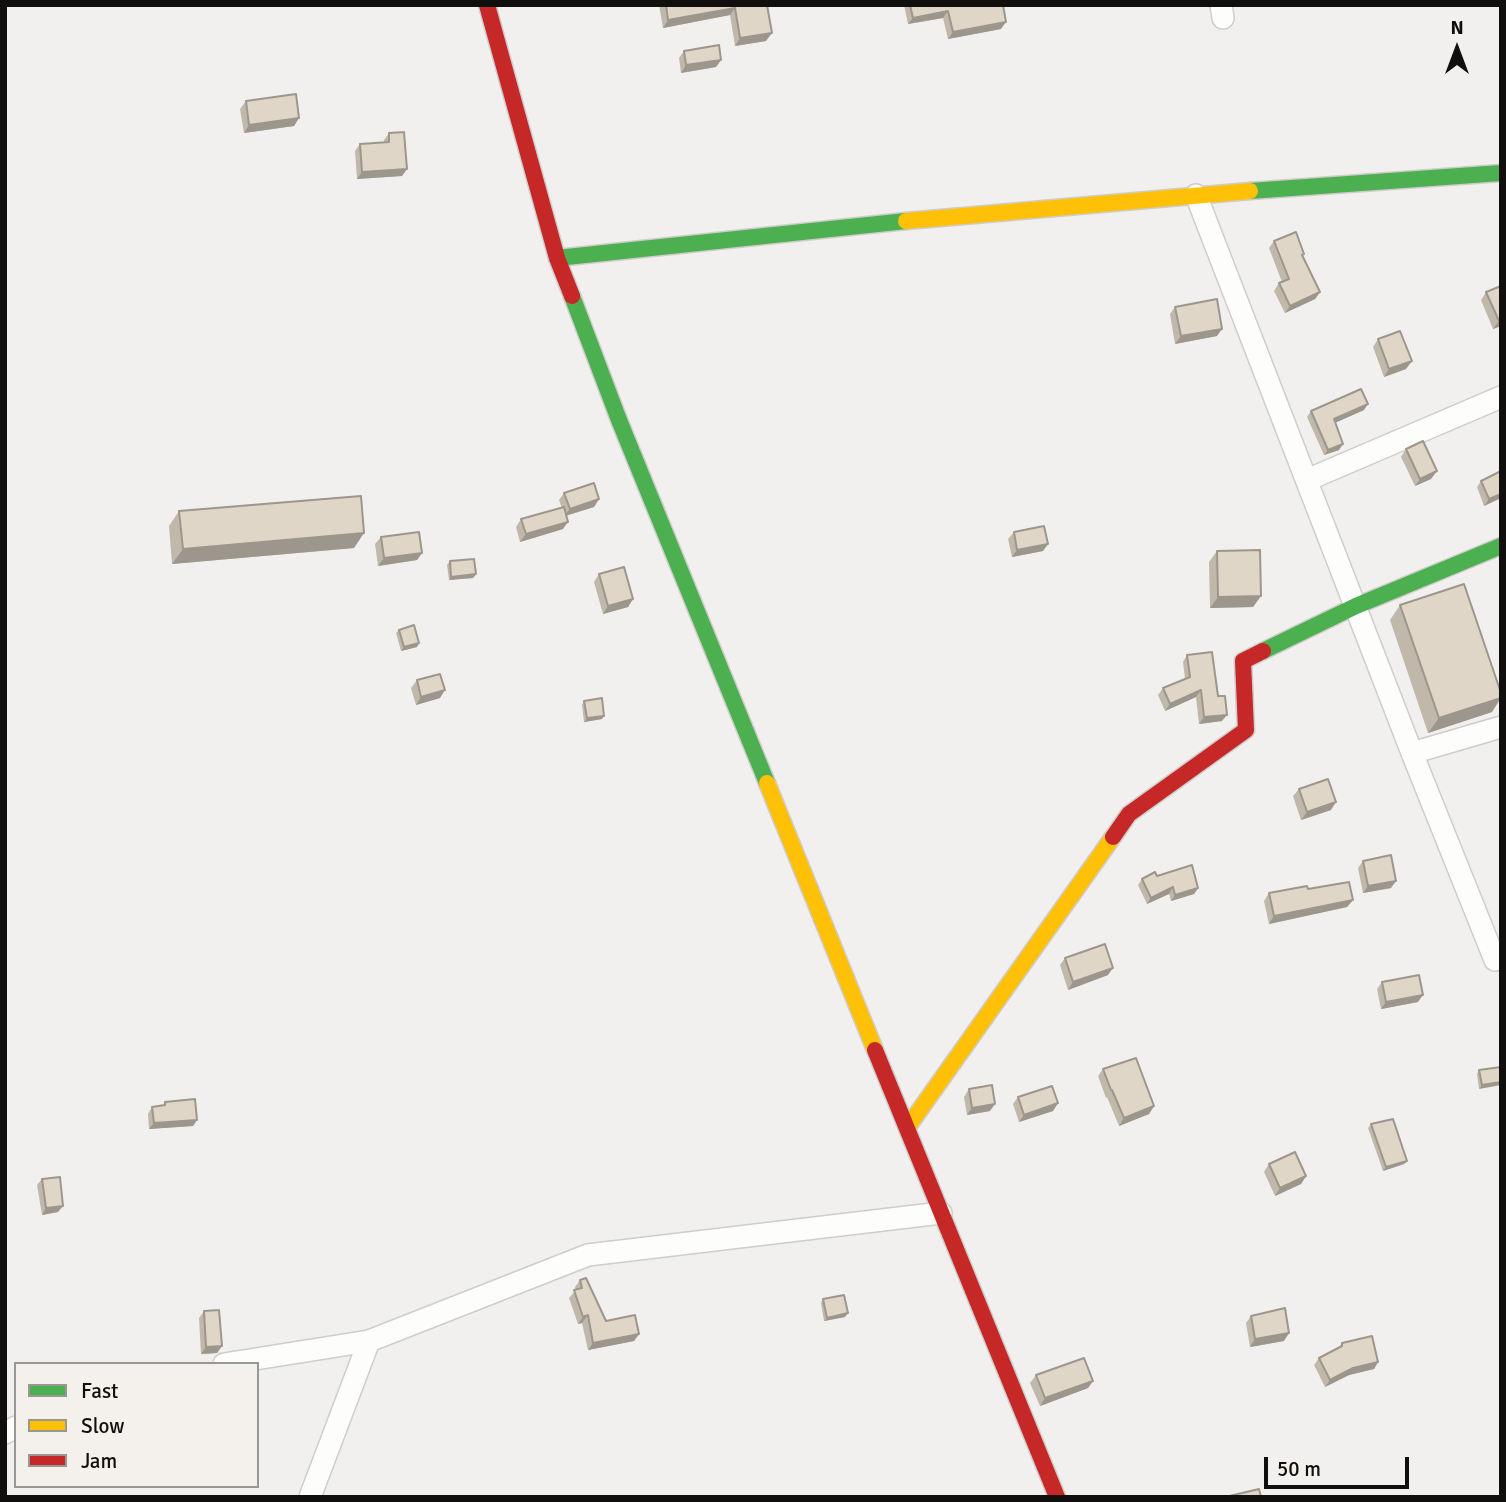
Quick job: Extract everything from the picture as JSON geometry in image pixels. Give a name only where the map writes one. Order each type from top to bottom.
[{"type":"street","points":[[487,5],[557,258],[624,433],[1057,1497]]},
{"type":"street","points":[[557,258],[900,222],[1196,195],[1501,173]]},
{"type":"street","points":[[1196,195],[1494,960]]},
{"type":"street","points":[[1307,480],[1501,397]]},
{"type":"street","points":[[907,1128],[1129,814],[1246,730],[1243,661],[1356,606],[1501,547]]},
{"type":"street","points":[[1412,753],[1501,727]]},
{"type":"street","points":[[237,1362],[369,1341],[588,1255],[941,1213]]},
{"type":"street","points":[[310,1497],[369,1341]]},
{"type":"building","points":[[666,5],[767,5],[772,33],[740,38],[735,8],[668,20]]},
{"type":"building","points":[[910,5],[1003,5],[1006,22],[953,32],[948,11],[913,18]]},
{"type":"building","points":[[719,45],[721,60],[686,65],[684,51]]},
{"type":"building","points":[[296,94],[299,118],[249,125],[246,101]]},
{"type":"building","points":[[404,132],[407,169],[362,172],[360,144],[389,142],[389,133]]},
{"type":"building","points":[[1296,232],[1304,254],[1302,255],[1320,292],[1290,306],[1279,283],[1289,279],[1274,241]]},
{"type":"building","points":[[1501,286],[1501,320],[1499,321],[1486,292]]},
{"type":"building","points":[[1217,299],[1222,329],[1181,336],[1175,307]]},
{"type":"building","points":[[1400,331],[1412,361],[1389,369],[1378,339]]},
{"type":"building","points":[[1361,389],[1368,404],[1334,419],[1343,444],[1328,450],[1311,411]]},
{"type":"building","points":[[1423,441],[1437,471],[1420,479],[1406,449]]},
{"type":"building","points":[[1501,471],[1501,494],[1489,499],[1481,481]]},
{"type":"building","points":[[594,483],[599,499],[570,509],[564,493]]},
{"type":"building","points":[[361,496],[364,533],[183,549],[179,511]]},
{"type":"building","points":[[564,507],[568,522],[526,534],[521,519]]},
{"type":"building","points":[[1044,526],[1048,544],[1017,550],[1014,532]]},
{"type":"building","points":[[419,532],[422,553],[384,558],[381,537]]},
{"type":"building","points":[[1260,550],[1261,596],[1218,597],[1217,551]]},
{"type":"building","points":[[474,559],[476,574],[451,577],[450,561]]},
{"type":"building","points":[[624,567],[633,599],[608,606],[599,574]]},
{"type":"building","points":[[1464,584],[1501,698],[1439,718],[1400,605]]},
{"type":"building","points":[[414,625],[419,643],[404,647],[399,630]]},
{"type":"building","points":[[1212,652],[1218,696],[1225,696],[1227,715],[1204,717],[1201,690],[1170,704],[1163,688],[1190,677],[1187,655]]},
{"type":"building","points":[[440,674],[445,690],[421,697],[417,680]]},
{"type":"building","points":[[602,698],[604,716],[587,718],[584,701]]},
{"type":"building","points":[[1328,779],[1336,802],[1307,812],[1299,789]]},
{"type":"building","points":[[1391,855],[1396,881],[1368,886],[1363,861]]},
{"type":"building","points":[[1192,865],[1198,888],[1175,895],[1173,887],[1151,898],[1142,879],[1155,872],[1157,876]]},
{"type":"building","points":[[1349,882],[1353,900],[1274,916],[1269,893]]},
{"type":"building","points":[[1105,944],[1113,968],[1073,982],[1065,958]]},
{"type":"building","points":[[1419,975],[1423,995],[1386,1002],[1382,982]]},
{"type":"building","points":[[1136,1058],[1154,1106],[1124,1118],[1103,1069]]},
{"type":"building","points":[[1501,1067],[1501,1082],[1482,1085],[1479,1070]]},
{"type":"building","points":[[992,1085],[995,1104],[972,1108],[969,1089]]},
{"type":"building","points":[[1052,1086],[1058,1103],[1024,1115],[1018,1097]]},
{"type":"building","points":[[195,1099],[197,1120],[154,1123],[152,1107],[165,1105],[165,1102]]},
{"type":"building","points":[[1393,1119],[1407,1161],[1386,1167],[1371,1124]]},
{"type":"building","points":[[1295,1152],[1306,1176],[1280,1188],[1269,1164]]},
{"type":"building","points":[[60,1177],[63,1206],[46,1208],[42,1179]]},
{"type":"building","points":[[586,1278],[606,1321],[635,1315],[639,1334],[593,1343],[588,1315],[583,1317],[574,1290],[582,1288],[580,1280]]},
{"type":"building","points":[[844,1295],[848,1313],[827,1318],[823,1299]]},
{"type":"building","points":[[1285,1308],[1289,1333],[1255,1339],[1251,1316]]},
{"type":"building","points":[[219,1310],[222,1346],[206,1347],[204,1311]]},
{"type":"building","points":[[1372,1336],[1378,1362],[1353,1368],[1330,1380],[1319,1358],[1342,1346],[1342,1343]]},
{"type":"building","points":[[1084,1358],[1093,1381],[1045,1398],[1036,1375]]},
{"type":"building","points":[[1259,1489],[1261,1497],[1225,1497]]},
{"type":"traffic: fast","points":[[1250,191],[1501,173]]},
{"type":"traffic: fast","points":[[557,258],[906,221]]},
{"type":"traffic: fast","points":[[572,296],[619,420],[767,783]]},
{"type":"traffic: fast","points":[[1263,651],[1356,606],[1501,546]]},
{"type":"traffic: slow","points":[[906,221],[1250,191]]},
{"type":"traffic: slow","points":[[767,783],[875,1050]]},
{"type":"traffic: slow","points":[[907,1128],[1113,837]]},
{"type":"traffic: jam","points":[[487,5],[557,258],[572,296]]},
{"type":"traffic: jam","points":[[1113,837],[1129,814],[1246,730],[1243,661],[1263,651]]},
{"type":"traffic: jam","points":[[875,1050],[1057,1497]]}]
